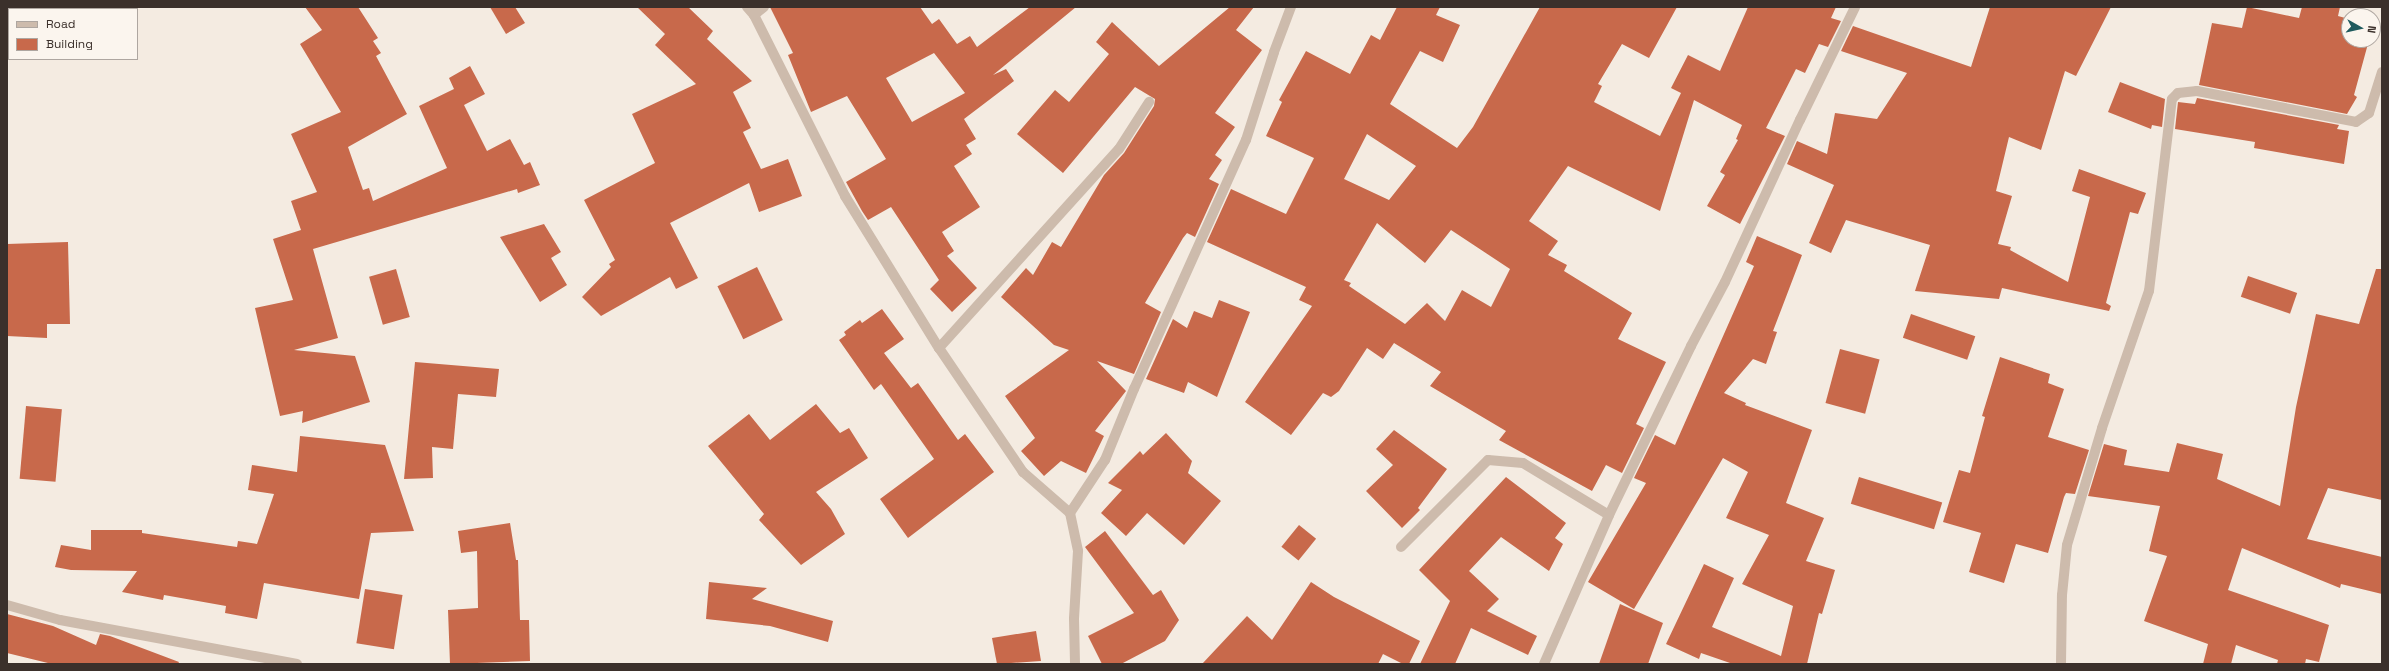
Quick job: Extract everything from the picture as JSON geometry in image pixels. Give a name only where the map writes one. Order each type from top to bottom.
[{"type":"street","points":[[747,7],[754,15],[845,196],[939,348],[1023,472],[1070,513],[1078,551],[1074,619],[1075,664]]},
{"type":"street","points":[[754,15],[764,7]]},
{"type":"street","points":[[1070,513],[1105,460],[1134,389],[1246,140],[1274,52],[1291,7]]},
{"type":"street","points":[[1544,664],[1608,515],[1691,346],[1725,282],[1800,120],[1855,7]]},
{"type":"street","points":[[2061,664],[2062,595],[2068,545],[2099,435],[2148,291],[2172,99],[2178,93],[2197,91],[2356,122],[2369,113],[2382,72]]},
{"type":"street","points":[[939,348],[1118,149],[1149,102]]},
{"type":"street","points":[[1401,547],[1488,460],[1523,463],[1608,515]]},
{"type":"street","points":[[7,606],[60,620],[297,664]]},
{"type":"building","points":[[305,7],[358,7],[378,38],[373,41],[381,53],[376,56],[407,114],[348,147],[363,190],[369,188],[373,201],[447,168],[419,106],[454,89],[449,78],[470,66],[485,94],[464,105],[487,151],[510,139],[524,165],[530,162],[540,185],[518,193],[517,189],[313,249],[338,338],[294,350],[355,356],[370,402],[302,423],[303,411],[280,416],[255,308],[293,300],[273,239],[301,230],[291,201],[317,192],[291,134],[341,112],[300,44],[322,30]]},
{"type":"building","points":[[490,7],[515,7],[525,23],[506,34]]},
{"type":"building","points":[[637,7],[688,7],[713,31],[707,39],[752,81],[733,92],[751,128],[743,132],[761,169],[788,159],[802,196],[759,212],[749,183],[670,223],[698,278],[676,289],[670,277],[601,316],[582,297],[611,267],[609,264],[615,260],[584,200],[655,163],[632,114],[696,84],[655,45],[665,34]]},
{"type":"building","points":[[770,7],[920,7],[932,24],[939,19],[957,44],[970,36],[977,47],[1030,7],[1076,7],[993,75],[1006,69],[1014,81],[964,119],[976,139],[966,145],[972,154],[954,166],[980,207],[942,232],[954,251],[947,256],[977,288],[952,312],[930,289],[939,280],[891,207],[868,220],[862,211],[846,182],[886,159],[847,96],[811,112],[788,55],[793,53]],"holes":[[[934,53],[965,93],[912,122],[886,78]]]},
{"type":"building","points":[[1230,7],[1254,7],[1236,30],[1262,50],[1215,113],[1235,127],[1215,155],[1222,160],[1209,179],[1219,184],[1195,237],[1187,233],[1183,238],[1145,303],[1161,312],[1134,374],[1097,361],[1126,391],[1095,431],[1104,436],[1086,473],[1061,461],[1044,476],[1021,451],[1035,438],[1005,396],[1069,350],[1054,345],[1001,297],[1026,268],[1033,275],[1052,242],[1061,247],[1104,175],[1124,153],[1154,106],[1155,99],[1135,87],[1063,173],[1017,134],[1055,90],[1069,102],[1109,54],[1096,42],[1112,22],[1159,66]]},
{"type":"building","points":[[1397,7],[1440,7],[1436,15],[1460,25],[1443,62],[1420,51],[1390,104],[1457,148],[1473,127],[1540,7],[1677,7],[1649,58],[1622,44],[1598,84],[1602,86],[1594,102],[1660,136],[1681,93],[1671,88],[1688,55],[1720,71],[1748,7],[1836,7],[1831,18],[1841,21],[1828,47],[1819,44],[1805,73],[1796,69],[1766,128],[1785,136],[1740,224],[1707,206],[1725,175],[1720,172],[1738,140],[1736,139],[1742,125],[1694,100],[1660,211],[1568,166],[1529,221],[1558,241],[1548,255],[1567,265],[1564,271],[1632,313],[1618,339],[1666,362],[1636,424],[1644,428],[1622,473],[1606,465],[1592,491],[1499,440],[1506,431],[1430,386],[1441,372],[1394,343],[1383,359],[1367,348],[1339,391],[1331,397],[1323,393],[1291,435],[1245,402],[1312,306],[1299,300],[1306,287],[1207,242],[1231,189],[1286,214],[1314,158],[1266,136],[1282,102],[1279,100],[1306,51],[1350,74],[1371,35],[1380,40]],"holes":[[[1367,134],[1416,166],[1389,200],[1344,179]],[[1377,223],[1425,263],[1451,230],[1510,269],[1491,307],[1462,290],[1445,321],[1427,303],[1405,324],[1349,286],[1351,283],[1344,280]]]},
{"type":"building","points":[[1990,7],[2111,7],[2076,76],[2065,71],[2041,150],[2009,137],[1996,191],[2012,196],[1998,244],[2011,247],[2010,250],[2068,282],[2090,197],[2072,191],[2079,169],[2146,193],[2138,214],[2130,212],[2106,303],[2111,306],[2109,311],[2002,288],[1999,299],[1915,291],[1930,245],[1846,220],[1831,253],[1809,243],[1834,185],[1787,164],[1797,141],[1827,154],[1835,113],[1877,119],[1907,73],[1841,51],[1853,26],[1971,67]]},
{"type":"building","points":[[2247,7],[2299,18],[2302,7],[2340,7],[2338,16],[2341,17],[2341,48],[2367,48],[2354,95],[2357,97],[2347,114],[2199,85],[2212,23],[2242,28]]},
{"type":"building","points":[[2120,82],[2165,99],[2162,127],[2152,125],[2151,129],[2108,112]]},
{"type":"building","points":[[2197,98],[2339,125],[2337,129],[2349,131],[2344,164],[2254,148],[2255,142],[2175,129],[2178,102],[2195,104]]},
{"type":"building","points":[[544,224],[561,252],[551,258],[567,285],[540,302],[500,237]]},
{"type":"building","points":[[1757,236],[1802,255],[1773,331],[1777,332],[1766,364],[1753,359],[1724,393],[1746,403],[1745,405],[1812,430],[1786,503],[1824,518],[1806,561],[1835,570],[1822,614],[1819,613],[1807,664],[1733,664],[1701,653],[1699,659],[1666,644],[1704,564],[1734,578],[1712,627],[1781,656],[1793,606],[1742,584],[1769,535],[1726,518],[1748,472],[1723,458],[1634,609],[1588,582],[1646,483],[1634,478],[1655,435],[1675,445],[1754,266],[1746,262]]},
{"type":"building","points":[[68,242],[70,324],[47,324],[47,338],[7,336],[7,244]]},
{"type":"building","points":[[757,267],[783,320],[743,339],[717,286]]},
{"type":"building","points":[[396,269],[410,317],[383,325],[369,277]]},
{"type":"building","points":[[2376,269],[2382,269],[2382,500],[2328,488],[2307,539],[2382,557],[2382,594],[2341,584],[2340,588],[2242,548],[2228,590],[2329,625],[2319,662],[2306,659],[2305,664],[2277,664],[2278,660],[2236,645],[2231,664],[2203,664],[2208,644],[2144,621],[2167,556],[2149,551],[2160,506],[2088,496],[2104,444],[2127,450],[2124,465],[2169,472],[2177,443],[2223,454],[2217,479],[2280,506],[2296,407],[2316,314],[2359,324]]},
{"type":"building","points":[[2248,276],[2297,293],[2290,314],[2241,297]]},
{"type":"building","points":[[1219,300],[1250,312],[1217,397],[1188,382],[1184,393],[1146,379],[1173,319],[1187,328],[1194,311],[1212,318]]},
{"type":"building","points":[[882,309],[904,339],[884,353],[911,388],[918,383],[958,440],[965,434],[994,472],[908,538],[880,499],[934,459],[881,384],[874,390],[839,340],[846,335],[844,332],[860,320],[862,323]]},
{"type":"building","points":[[1911,314],[1975,336],[1967,360],[1903,338]]},
{"type":"building","points":[[1840,349],[1880,360],[1865,414],[1826,403]]},
{"type":"building","points":[[2000,357],[2050,374],[2048,383],[2064,389],[2048,437],[2089,450],[2075,494],[2066,493],[2064,497],[2048,553],[2016,544],[2004,583],[1969,572],[1981,533],[1943,522],[1959,470],[1970,473],[1985,417],[1982,416]]},
{"type":"building","points":[[415,362],[499,369],[496,397],[458,394],[453,449],[432,447],[433,478],[404,479]]},
{"type":"building","points":[[816,404],[840,433],[849,428],[868,458],[816,492],[831,509],[845,534],[801,565],[759,520],[764,514],[708,446],[749,414],[770,440]]},
{"type":"building","points":[[26,406],[62,409],[56,482],[20,479]]},
{"type":"building","points":[[1394,430],[1447,469],[1418,508],[1420,510],[1402,528],[1366,491],[1393,465],[1376,449]]},
{"type":"building","points":[[1166,433],[1192,461],[1188,473],[1221,501],[1184,545],[1147,513],[1126,536],[1101,513],[1122,490],[1108,483],[1140,451],[1143,455]]},
{"type":"building","points":[[300,436],[385,445],[414,531],[371,533],[359,599],[264,583],[257,619],[225,613],[226,606],[164,595],[163,600],[122,592],[137,571],[71,570],[55,567],[61,545],[91,550],[91,530],[142,530],[142,533],[237,547],[238,541],[257,544],[274,494],[248,490],[252,465],[297,472]]},
{"type":"building","points":[[1506,477],[1566,523],[1555,538],[1563,544],[1549,571],[1501,537],[1469,571],[1499,599],[1487,611],[1537,636],[1528,655],[1471,628],[1455,664],[1420,664],[1450,601],[1419,570]]},
{"type":"building","points":[[1859,477],[1942,502],[1934,529],[1851,504]]},
{"type":"building","points":[[510,523],[516,560],[518,560],[520,620],[529,620],[530,661],[450,664],[448,610],[478,608],[477,551],[461,553],[458,531]]},
{"type":"building","points":[[1299,525],[1316,539],[1298,561],[1281,547]]},
{"type":"building","points":[[1105,531],[1153,595],[1161,590],[1179,620],[1165,641],[1121,664],[1102,664],[1088,636],[1134,613],[1085,547]]},
{"type":"building","points":[[709,582],[767,588],[752,599],[833,621],[828,642],[770,626],[706,619]]},
{"type":"building","points":[[1311,582],[1334,597],[1420,641],[1409,664],[1403,664],[1383,654],[1378,664],[1202,664],[1247,616],[1272,640]]},
{"type":"building","points":[[365,589],[403,595],[394,649],[356,643]]},
{"type":"building","points":[[1620,604],[1663,623],[1648,664],[1599,664]]},
{"type":"building","points":[[7,614],[53,626],[96,645],[100,634],[110,636],[179,662],[178,664],[52,664],[7,653]]},
{"type":"building","points":[[1036,631],[1041,661],[997,664],[992,638]]}]
